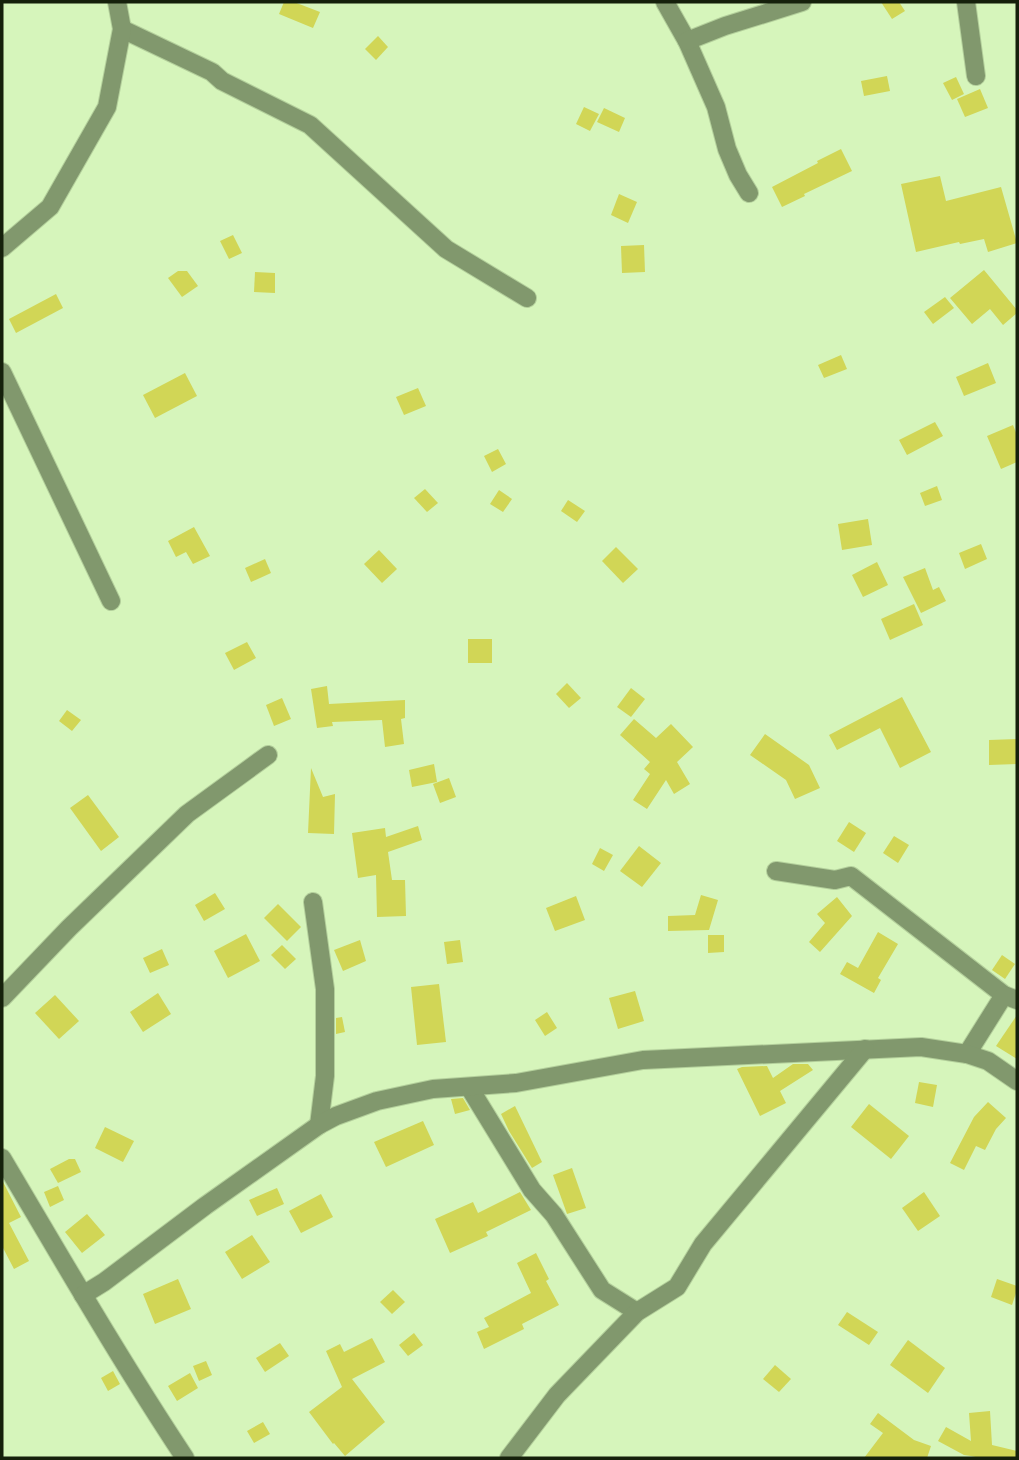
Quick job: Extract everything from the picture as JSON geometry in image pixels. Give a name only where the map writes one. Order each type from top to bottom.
[{"type":"street","points":[[2,248],[50,207],[107,107],[122,29],[117,2]]},
{"type":"street","points":[[665,2],[687,41],[716,107],[727,149],[749,193]]},
{"type":"street","points":[[687,41],[802,2]]},
{"type":"street","points":[[966,2],[976,76]]},
{"type":"street","points":[[122,29],[212,72],[222,81],[310,125],[446,250],[527,298]]},
{"type":"street","points":[[2,372],[111,601]]},
{"type":"street","points":[[2,999],[69,928],[187,814],[268,755]]},
{"type":"street","points":[[776,871],[835,880],[851,876],[1011,997],[967,1054]]},
{"type":"street","points":[[313,902],[325,1000],[325,1076],[319,1125]]},
{"type":"street","points":[[83,1295],[319,1125],[335,1116],[377,1101],[433,1089],[516,1083],[643,1060],[921,1047],[967,1054],[988,1061],[1017,1081]]},
{"type":"street","points":[[509,1458],[557,1395],[637,1312],[677,1287],[703,1244],[866,1049]]},
{"type":"street","points":[[469,1087],[532,1191],[554,1216],[601,1290],[637,1312]]},
{"type":"street","points":[[2,1158],[184,1458]]},
{"type":"building","points":[[284,2],[294,2],[320,12],[313,28],[279,14]]},
{"type":"building","points":[[881,2],[899,2],[905,11],[892,19]]},
{"type":"building","points":[[378,36],[388,47],[376,60],[365,49]]},
{"type":"building","points":[[887,76],[890,91],[864,96],[861,81]]},
{"type":"building","points":[[956,77],[964,94],[952,100],[943,83]]},
{"type":"building","points":[[980,89],[988,108],[965,117],[957,99]]},
{"type":"building","points":[[584,107],[599,114],[590,131],[576,124]]},
{"type":"building","points":[[604,108],[625,118],[619,132],[597,122]]},
{"type":"building","points":[[841,149],[852,171],[782,207],[772,187]]},
{"type":"building","points":[[940,176],[946,201],[1001,187],[1017,243],[988,252],[984,239],[916,252],[901,184]]},
{"type":"building","points":[[619,194],[637,202],[628,223],[611,215]]},
{"type":"building","points":[[233,235],[242,253],[229,259],[220,241]]},
{"type":"building","points":[[644,245],[645,272],[622,273],[621,246]]},
{"type":"building","points":[[984,270],[1017,310],[1003,325],[990,309],[972,324],[950,298]]},
{"type":"building","points":[[178,271],[187,271],[198,286],[182,297],[168,278]]},
{"type":"building","points":[[255,272],[275,273],[275,293],[254,292]]},
{"type":"building","points":[[56,294],[63,308],[16,333],[9,319]]},
{"type":"building","points":[[945,297],[954,308],[933,324],[924,312]]},
{"type":"building","points":[[841,355],[847,369],[824,378],[818,365]]},
{"type":"building","points":[[988,363],[996,383],[964,396],[956,377]]},
{"type":"building","points":[[185,373],[197,396],[155,418],[143,395]]},
{"type":"building","points":[[418,388],[426,406],[404,415],[396,397]]},
{"type":"building","points":[[935,422],[943,436],[907,455],[899,440]]},
{"type":"building","points":[[1013,425],[1017,435],[1017,462],[1001,469],[987,436]]},
{"type":"building","points":[[498,449],[506,464],[492,472],[484,456]]},
{"type":"building","points":[[937,486],[942,500],[925,506],[920,493]]},
{"type":"building","points":[[425,489],[438,503],[427,512],[414,498]]},
{"type":"building","points":[[499,490],[512,499],[503,512],[490,504]]},
{"type":"building","points":[[568,500],[585,511],[577,522],[561,511]]},
{"type":"building","points":[[868,519],[872,545],[842,550],[838,524]]},
{"type":"building","points":[[194,527],[210,556],[193,564],[186,552],[176,557],[168,541]]},
{"type":"building","points":[[981,544],[987,559],[965,569],[959,553]]},
{"type":"building","points":[[616,547],[638,569],[623,583],[602,561]]},
{"type":"building","points":[[379,550],[397,569],[382,583],[364,564]]},
{"type":"building","points":[[265,559],[271,573],[251,582],[245,568]]},
{"type":"building","points":[[877,562],[888,585],[863,597],[852,575]]},
{"type":"building","points":[[925,568],[933,590],[939,587],[946,601],[921,613],[903,577]]},
{"type":"building","points":[[914,604],[923,625],[890,640],[881,619]]},
{"type":"building","points":[[468,639],[492,639],[492,663],[468,663]]},
{"type":"building","points":[[247,642],[256,658],[234,670],[225,653]]},
{"type":"building","points":[[567,683],[581,698],[569,708],[556,694]]},
{"type":"building","points":[[327,686],[329,704],[405,700],[405,718],[401,719],[404,744],[385,747],[382,720],[332,722],[333,726],[317,728],[311,689]]},
{"type":"building","points":[[631,688],[645,699],[631,717],[617,707]]},
{"type":"building","points":[[902,697],[931,752],[900,768],[880,728],[837,750],[829,735]]},
{"type":"building","points":[[282,698],[291,719],[274,726],[266,705]]},
{"type":"building","points":[[67,710],[81,720],[72,731],[59,721]]},
{"type":"building","points":[[634,719],[656,738],[671,724],[693,747],[677,762],[690,784],[674,794],[666,780],[647,809],[633,800],[650,774],[644,769],[650,762],[620,735]]},
{"type":"building","points":[[765,734],[809,765],[820,788],[795,799],[786,780],[750,755]]},
{"type":"building","points":[[1017,739],[1017,764],[989,765],[989,740]]},
{"type":"building","points":[[434,764],[437,782],[412,787],[409,770]]},
{"type":"building","points":[[311,768],[323,797],[335,794],[334,834],[308,833]]},
{"type":"building","points":[[449,778],[456,797],[440,803],[433,784]]},
{"type":"building","points":[[88,795],[119,837],[101,851],[70,808]]},
{"type":"building","points":[[849,822],[866,833],[854,852],[837,841]]},
{"type":"building","points":[[418,826],[422,840],[388,852],[392,880],[405,880],[406,916],[377,917],[376,875],[358,878],[352,833],[385,828],[386,837]]},
{"type":"building","points":[[894,836],[909,845],[898,863],[883,853]]},
{"type":"building","points":[[639,846],[661,863],[642,887],[620,871]]},
{"type":"building","points":[[600,848],[613,855],[604,871],[592,864]]},
{"type":"building","points":[[215,893],[225,909],[204,921],[195,905]]},
{"type":"building","points":[[701,895],[718,900],[709,930],[668,931],[668,916],[695,915]]},
{"type":"building","points":[[576,896],[585,920],[555,931],[546,908]]},
{"type":"building","points":[[837,897],[852,916],[820,952],[809,942],[825,923],[817,914]]},
{"type":"building","points":[[278,904],[301,927],[287,941],[264,918]]},
{"type":"building","points":[[878,932],[898,944],[878,978],[881,980],[874,993],[840,974],[847,962],[858,968]]},
{"type":"building","points":[[246,934],[260,961],[228,978],[214,951]]},
{"type":"building","points":[[708,935],[724,935],[724,952],[708,953]]},
{"type":"building","points":[[360,940],[366,961],[343,971],[334,950]]},
{"type":"building","points":[[460,940],[463,962],[447,964],[444,942]]},
{"type":"building","points":[[282,945],[296,959],[285,969],[271,955]]},
{"type":"building","points":[[162,949],[169,965],[150,973],[143,958]]},
{"type":"building","points":[[1002,955],[1015,964],[1005,979],[992,970]]},
{"type":"building","points":[[439,984],[446,1042],[417,1045],[411,987]]},
{"type":"building","points":[[635,991],[644,1021],[618,1029],[609,998]]},
{"type":"building","points":[[158,993],[171,1014],[143,1032],[130,1012]]},
{"type":"building","points":[[55,995],[79,1021],[59,1039],[35,1013]]},
{"type":"building","points":[[547,1012],[557,1028],[545,1036],[535,1020]]},
{"type":"building","points":[[1017,1015],[1017,1059],[996,1046]]},
{"type":"building","points":[[342,1017],[345,1032],[336,1034],[336,1018]]},
{"type":"building","points":[[793,1064],[808,1064],[813,1070],[780,1091],[786,1103],[760,1116],[737,1069],[767,1066],[773,1078]]},
{"type":"building","points":[[919,1082],[937,1085],[933,1107],[915,1103]]},
{"type":"building","points":[[463,1098],[470,1110],[455,1114],[451,1099]]},
{"type":"building","points":[[988,1102],[1006,1118],[996,1129],[985,1150],[976,1146],[964,1170],[950,1163],[974,1117]]},
{"type":"building","points":[[869,1104],[909,1136],[891,1159],[851,1127]]},
{"type":"building","points":[[515,1106],[542,1162],[532,1168],[501,1114]]},
{"type":"building","points":[[423,1121],[434,1145],[386,1167],[374,1142]]},
{"type":"building","points":[[105,1127],[134,1141],[123,1162],[95,1148]]},
{"type":"building","points":[[69,1159],[75,1159],[81,1172],[58,1183],[50,1169]]},
{"type":"building","points":[[572,1168],[586,1208],[567,1214],[553,1175]]},
{"type":"building","points":[[2,1180],[21,1217],[9,1223],[29,1261],[14,1269],[2,1246]]},
{"type":"building","points":[[58,1186],[64,1200],[50,1207],[44,1192]]},
{"type":"building","points":[[277,1188],[284,1204],[257,1216],[249,1200]]},
{"type":"building","points":[[520,1192],[531,1210],[486,1232],[488,1236],[450,1253],[435,1219],[473,1202],[478,1213]]},
{"type":"building","points":[[924,1192],[940,1216],[918,1231],[902,1208]]},
{"type":"building","points":[[321,1194],[333,1217],[301,1233],[289,1211]]},
{"type":"building","points":[[87,1214],[105,1235],[82,1253],[65,1232]]},
{"type":"building","points":[[252,1235],[270,1262],[242,1279],[225,1252]]},
{"type":"building","points":[[536,1253],[549,1279],[546,1281],[559,1305],[522,1324],[524,1329],[484,1349],[477,1332],[489,1327],[484,1318],[531,1293],[517,1263]]},
{"type":"building","points":[[178,1279],[191,1309],[155,1324],[143,1294]]},
{"type":"building","points":[[997,1279],[1017,1286],[1012,1305],[991,1297]]},
{"type":"building","points":[[393,1290],[405,1302],[392,1314],[380,1302]]},
{"type":"building","points":[[847,1312],[878,1332],[869,1345],[838,1325]]},
{"type":"building","points":[[414,1333],[423,1345],[408,1356],[399,1345]]},
{"type":"building","points":[[372,1338],[385,1362],[352,1379],[385,1422],[345,1456],[309,1412],[342,1387],[326,1351],[340,1344],[344,1352]]},
{"type":"building","points":[[908,1340],[945,1368],[928,1393],[890,1365]]},
{"type":"building","points":[[280,1343],[289,1356],[265,1372],[256,1358]]},
{"type":"building","points":[[206,1361],[212,1375],[199,1381],[193,1366]]},
{"type":"building","points":[[775,1365],[791,1379],[779,1392],[763,1379]]},
{"type":"building","points":[[113,1371],[120,1384],[108,1391],[101,1378]]},
{"type":"building","points":[[190,1373],[198,1388],[177,1401],[168,1386]]},
{"type":"building","points":[[990,1411],[992,1445],[1017,1451],[1017,1458],[964,1455],[938,1441],[946,1427],[971,1441],[969,1413]]},
{"type":"building","points":[[878,1413],[914,1440],[931,1446],[927,1458],[864,1458],[883,1433],[870,1424]]},
{"type":"building","points":[[263,1422],[270,1434],[254,1443],[247,1431]]}]
